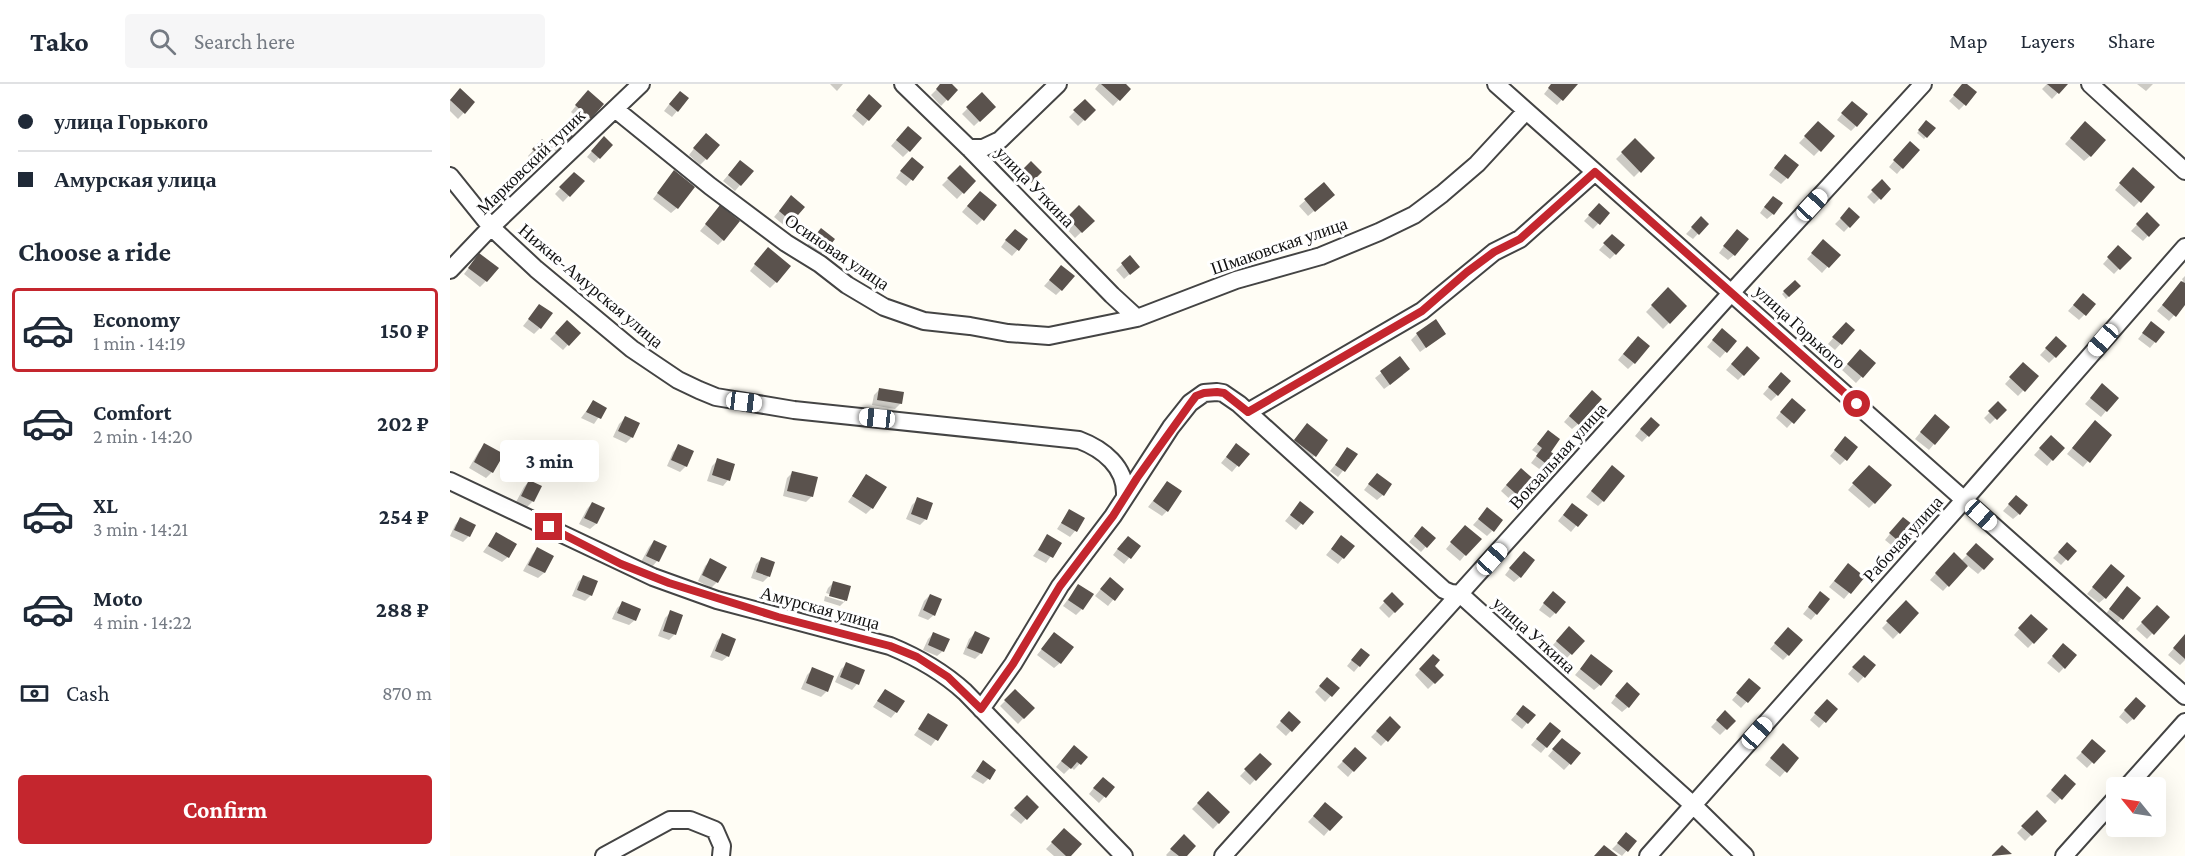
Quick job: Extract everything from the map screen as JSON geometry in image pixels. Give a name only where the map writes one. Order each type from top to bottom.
[{"type":"street","name":"Марковский тупик","points":[[450,270],[491,227],[640,84]]},
{"type":"street","name":"улица Уткина","points":[[903,84],[969,148],[1112,296],[1137,318]]},
{"type":"street","points":[[969,148],[983,148],[1000,140],[1058,84]]},
{"type":"street","name":"Вокзальная улица","points":[[1223,856],[1923,84]]},
{"type":"street","points":[[2090,84],[2185,171]]},
{"type":"street","name":"улица Горького","points":[[1504,87],[1526,111],[2185,696]]},
{"type":"street","name":"Осиновая улица","points":[[615,109],[710,186],[786,243],[820,264],[847,285],[884,307],[924,321],[1008,333],[1048,336],[1110,323]]},
{"type":"street","name":"Шмаковская улица","points":[[1110,323],[1137,318],[1236,280],[1321,256],[1414,215],[1477,164],[1526,111]]},
{"type":"street","points":[[981,709],[1013,664],[1060,586],[1113,516],[1171,427],[1196,396],[1204,393],[1224,393],[1244,408],[1422,311],[1494,252],[1520,239],[1595,172]]},
{"type":"street","name":"Нижне-Амурская улица","points":[[450,176],[491,227],[536,269],[632,349],[678,380],[699,390],[734,401],[794,410],[1079,440],[1103,451],[1112,460],[1123,477],[1125,495]]},
{"type":"street","name":"Рабочая улица","points":[[1648,856],[2185,247]]},
{"type":"street","name":"улица Уткина","points":[[1244,408],[1444,590],[1460,594],[1693,805],[1745,856]]},
{"type":"street","name":"Амурская улица","points":[[450,481],[528,516],[591,549],[652,577],[717,600],[890,646],[917,657],[948,677],[1124,856]]},
{"type":"street","points":[[2136,777],[2185,722]]},
{"type":"street","points":[[2064,856],[2106,809]]},
{"type":"street","points":[[604,856],[670,820],[690,820],[715,830],[722,846],[721,856]]},
{"type":"building","points":[[940,84],[952,84],[958,90],[948,101],[936,89]]},
{"type":"building","points":[[1101,84],[1126,84],[1131,89],[1120,101]]},
{"type":"building","points":[[1551,84],[1578,84],[1563,101],[1548,88]]},
{"type":"building","points":[[1962,84],[1967,84],[1977,92],[1966,106],[1953,95]]},
{"type":"building","points":[[2047,84],[2068,84],[2059,94]]},
{"type":"building","points":[[460,88],[475,102],[465,114],[450,100]]},
{"type":"building","points":[[588,90],[604,104],[591,119],[575,105]]},
{"type":"building","points":[[680,91],[689,98],[678,112],[669,104]]},
{"type":"building","points":[[982,92],[996,107],[980,122],[966,107]]},
{"type":"building","points":[[869,94],[882,106],[869,121],[856,110]]},
{"type":"building","points":[[1085,99],[1096,110],[1085,121],[1073,110]]},
{"type":"building","points":[[1852,101],[1868,114],[1857,127],[1841,113]]},
{"type":"building","points":[[1926,120],[1936,128],[1927,138],[1918,130]]},
{"type":"building","points":[[1818,121],[1835,136],[1821,152],[1804,136]]},
{"type":"building","points":[[2085,121],[2106,140],[2091,157],[2070,138]]},
{"type":"building","points":[[908,126],[922,138],[910,152],[896,140]]},
{"type":"building","points":[[563,127],[573,136],[563,147],[552,138]]},
{"type":"building","points":[[706,133],[720,145],[707,160],[693,148]]},
{"type":"building","points":[[604,136],[613,145],[600,159],[591,151]]},
{"type":"building","points":[[1635,138],[1655,158],[1641,173],[1621,152]]},
{"type":"building","points":[[542,139],[553,149],[543,159],[532,149]]},
{"type":"building","points":[[1910,141],[1920,150],[1903,169],[1893,160]]},
{"type":"building","points":[[1785,154],[1799,165],[1788,179],[1774,168]]},
{"type":"building","points":[[912,157],[924,167],[913,181],[900,171]]},
{"type":"building","points":[[740,160],[754,171],[741,186],[728,175]]},
{"type":"building","points":[[1031,161],[1042,172],[1031,183],[1020,172]]},
{"type":"building","points":[[960,165],[976,181],[964,194],[947,178]]},
{"type":"building","points":[[2133,167],[2155,187],[2141,203],[2119,183]]},
{"type":"building","points":[[674,170],[695,187],[678,209],[657,193]]},
{"type":"building","points":[[574,172],[585,181],[570,197],[559,187]]},
{"type":"building","points":[[1882,179],[1891,189],[1881,200],[1871,190]]},
{"type":"building","points":[[1324,182],[1335,195],[1315,212],[1304,199]]},
{"type":"building","points":[[980,191],[997,205],[984,221],[967,206]]},
{"type":"building","points":[[791,195],[805,207],[792,222],[779,211]]},
{"type":"building","points":[[1773,196],[1783,203],[1774,215],[1764,207]]},
{"type":"building","points":[[1599,203],[1610,213],[1600,225],[1588,215]]},
{"type":"building","points":[[720,205],[740,221],[724,241],[705,224]]},
{"type":"building","points":[[1079,205],[1095,221],[1082,233],[1067,217]]},
{"type":"building","points":[[1849,207],[1860,217],[1850,228],[1840,218]]},
{"type":"building","points":[[2147,212],[2160,225],[2149,237],[2136,224]]},
{"type":"building","points":[[1701,216],[1709,224],[1699,235],[1691,227]]},
{"type":"building","points":[[821,228],[835,239],[824,253],[810,242]]},
{"type":"building","points":[[1015,229],[1028,239],[1019,251],[1005,240]]},
{"type":"building","points":[[1737,229],[1749,239],[1735,256],[1723,246]]},
{"type":"building","points":[[1612,234],[1625,245],[1616,255],[1603,243]]},
{"type":"building","points":[[1823,239],[1841,255],[1829,268],[1811,253]]},
{"type":"building","points":[[2118,245],[2132,258],[2120,270],[2107,257]]},
{"type":"building","points":[[768,247],[791,266],[777,283],[754,264]]},
{"type":"building","points":[[479,253],[499,268],[487,282],[468,268]]},
{"type":"building","points":[[1130,255],[1140,267],[1130,275],[1121,263]]},
{"type":"building","points":[[1061,265],[1075,276],[1062,291],[1049,280]]},
{"type":"building","points":[[1795,280],[1801,286],[1789,297],[1783,291]]},
{"type":"building","points":[[2181,281],[2185,283],[2185,305],[2176,317],[2162,305]]},
{"type":"building","points":[[1668,287],[1687,306],[1670,324],[1651,305]]},
{"type":"building","points":[[2083,293],[2096,304],[2086,316],[2073,305]]},
{"type":"building","points":[[539,304],[553,313],[541,329],[528,319]]},
{"type":"building","points":[[1436,319],[1446,334],[1426,348],[1416,333]]},
{"type":"building","points":[[567,320],[581,333],[569,346],[555,333]]},
{"type":"building","points":[[2151,321],[2165,332],[2156,343],[2142,333]]},
{"type":"building","points":[[1846,322],[1855,330],[1842,345],[1832,337]]},
{"type":"building","points":[[1722,328],[1737,341],[1727,353],[1712,340]]},
{"type":"building","points":[[1638,336],[1650,346],[1635,364],[1623,354]]},
{"type":"building","points":[[2056,336],[2067,346],[2056,358],[2045,348]]},
{"type":"building","points":[[1747,346],[1760,358],[1744,376],[1731,364]]},
{"type":"building","points":[[1860,349],[1876,363],[1863,378],[1847,364]]},
{"type":"building","points":[[1400,356],[1410,369],[1390,385],[1380,371]]},
{"type":"building","points":[[2023,362],[2039,376],[2025,392],[2009,377]]},
{"type":"building","points":[[1781,372],[1791,381],[1778,396],[1768,387]]},
{"type":"building","points":[[2102,383],[2119,398],[2107,412],[2090,398]]},
{"type":"building","points":[[879,388],[904,392],[902,404],[877,400]]},
{"type":"building","points":[[1592,390],[1602,399],[1579,425],[1569,416]]},
{"type":"building","points":[[1792,398],[1806,410],[1794,424],[1780,412]]},
{"type":"building","points":[[593,400],[607,408],[601,419],[586,412]]},
{"type":"building","points":[[1998,401],[2007,410],[1997,420],[1988,411]]},
{"type":"building","points":[[1935,414],[1950,427],[1935,445],[1920,432]]},
{"type":"building","points":[[625,416],[640,423],[633,438],[618,431]]},
{"type":"building","points":[[1651,417],[1660,425],[1649,437],[1640,429]]},
{"type":"building","points":[[2095,420],[2112,435],[2090,463],[2072,448]]},
{"type":"building","points":[[1307,423],[1328,440],[1316,457],[1294,440]]},
{"type":"building","points":[[1548,430],[1560,439],[1551,452],[1557,456],[1549,466],[1536,456],[1542,448],[1537,444]]},
{"type":"building","points":[[2051,435],[2065,448],[2053,461],[2039,448]]},
{"type":"building","points":[[1845,436],[1858,447],[1847,461],[1834,450]]},
{"type":"building","points":[[484,443],[504,454],[493,473],[474,462]]},
{"type":"building","points":[[1236,443],[1250,454],[1239,467],[1226,457]]},
{"type":"building","points":[[678,444],[694,451],[687,467],[671,460]]},
{"type":"building","points":[[1347,447],[1358,454],[1345,472],[1335,465]]},
{"type":"building","points":[[717,458],[735,464],[730,481],[712,475]]},
{"type":"building","points":[[1612,465],[1625,476],[1604,502],[1591,491]]},
{"type":"building","points":[[1869,465],[1892,485],[1875,504],[1852,483]]},
{"type":"building","points":[[1521,468],[1537,482],[1522,499],[1506,485]]},
{"type":"building","points":[[792,471],[818,477],[813,497],[787,491]]},
{"type":"building","points":[[1377,473],[1392,484],[1384,496],[1368,484]]},
{"type":"building","points":[[866,474],[887,487],[873,509],[852,496]]},
{"type":"building","points":[[529,480],[542,486],[534,502],[521,496]]},
{"type":"building","points":[[1167,481],[1182,491],[1168,512],[1153,501]]},
{"type":"building","points":[[2016,495],[2028,505],[2020,515],[2008,504]]},
{"type":"building","points":[[917,497],[933,503],[927,520],[911,514]]},
{"type":"building","points":[[1300,501],[1314,512],[1303,525],[1290,515]]},
{"type":"building","points":[[592,502],[605,508],[597,524],[584,518]]},
{"type":"building","points":[[1572,503],[1588,515],[1578,527],[1563,515]]},
{"type":"building","points":[[1487,507],[1503,520],[1494,532],[1478,519]]},
{"type":"building","points":[[1069,509],[1085,518],[1077,532],[1061,523]]},
{"type":"building","points":[[460,517],[476,525],[470,537],[454,530]]},
{"type":"building","points":[[1903,517],[1917,528],[1903,545],[1889,533]]},
{"type":"building","points":[[1465,525],[1482,539],[1466,556],[1450,542]]},
{"type":"building","points":[[1422,526],[1436,538],[1427,548],[1414,536]]},
{"type":"building","points":[[496,532],[517,544],[509,558],[488,546]]},
{"type":"building","points":[[1047,534],[1062,543],[1053,558],[1038,550]]},
{"type":"building","points":[[1341,535],[1355,546],[1344,559],[1331,549]]},
{"type":"building","points":[[1128,536],[1141,546],[1131,559],[1117,549]]},
{"type":"building","points":[[654,540],[667,546],[659,562],[646,556]]},
{"type":"building","points":[[2067,542],[2077,551],[2068,561],[2058,552]]},
{"type":"building","points":[[1976,543],[1994,559],[1984,570],[1966,554]]},
{"type":"building","points":[[537,547],[554,556],[545,573],[528,565]]},
{"type":"building","points":[[1524,551],[1535,560],[1521,578],[1509,568]]},
{"type":"building","points":[[1954,552],[1968,566],[1949,587],[1935,573]]},
{"type":"building","points":[[761,557],[775,562],[770,577],[756,572]]},
{"type":"building","points":[[710,558],[727,567],[718,583],[702,575]]},
{"type":"building","points":[[1848,563],[1865,577],[1851,594],[1834,581]]},
{"type":"building","points":[[2111,564],[2125,576],[2106,599],[2092,587]]},
{"type":"building","points":[[583,575],[598,581],[592,596],[577,590]]},
{"type":"building","points":[[1110,577],[1124,589],[1115,601],[1100,589]]},
{"type":"building","points":[[833,581],[851,586],[847,601],[829,596]]},
{"type":"building","points":[[1078,584],[1094,594],[1083,610],[1068,600]]},
{"type":"building","points":[[2127,586],[2141,598],[2123,620],[2109,609]]},
{"type":"building","points":[[1553,591],[1566,602],[1556,614],[1543,603]]},
{"type":"building","points":[[1820,591],[1830,599],[1817,615],[1808,607]]},
{"type":"building","points":[[1392,592],[1404,604],[1395,613],[1383,601]]},
{"type":"building","points":[[930,594],[942,599],[935,616],[923,610]]},
{"type":"building","points":[[1906,600],[1919,613],[1900,634],[1886,621]]},
{"type":"building","points":[[622,601],[641,609],[636,621],[617,613]]},
{"type":"building","points":[[2157,605],[2170,617],[2154,635],[2141,622]]},
{"type":"building","points":[[670,610],[683,615],[676,635],[663,631]]},
{"type":"building","points":[[2031,614],[2048,629],[2034,644],[2018,628]]},
{"type":"building","points":[[1569,626],[1585,641],[1572,655],[1556,641]]},
{"type":"building","points":[[1788,627],[1803,640],[1789,656],[1774,643]]},
{"type":"building","points":[[975,631],[990,638],[982,654],[967,648]]},
{"type":"building","points":[[933,632],[950,639],[944,652],[928,645]]},
{"type":"building","points":[[1054,632],[1074,647],[1061,664],[1041,649]]},
{"type":"building","points":[[722,633],[736,639],[729,657],[715,651]]},
{"type":"building","points":[[2185,634],[2185,659],[2173,648]]},
{"type":"building","points":[[2063,643],[2077,655],[2065,669],[2052,656]]},
{"type":"building","points":[[1361,648],[1370,655],[1360,667],[1351,660]]},
{"type":"building","points":[[1433,654],[1440,660],[1435,666],[1444,675],[1435,684],[1419,669]]},
{"type":"building","points":[[1591,654],[1613,671],[1601,686],[1580,669]]},
{"type":"building","points":[[1864,655],[1876,665],[1865,678],[1852,667]]},
{"type":"building","points":[[846,662],[865,670],[859,685],[840,677]]},
{"type":"building","points":[[812,667],[834,676],[828,692],[806,683]]},
{"type":"building","points":[[1327,677],[1340,688],[1332,697],[1319,686]]},
{"type":"building","points":[[1749,678],[1761,688],[1748,703],[1736,693]]},
{"type":"building","points":[[1627,682],[1640,694],[1629,708],[1615,696]]},
{"type":"building","points":[[885,689],[905,701],[897,713],[877,701]]},
{"type":"building","points":[[1015,689],[1035,708],[1024,719],[1004,700]]},
{"type":"building","points":[[2136,697],[2146,706],[2134,720],[2124,710]]},
{"type":"building","points":[[1827,699],[1838,709],[1826,723],[1814,713]]},
{"type":"building","points":[[1523,705],[1536,715],[1528,724],[1516,714]]},
{"type":"building","points":[[1725,710],[1736,721],[1727,730],[1716,720]]},
{"type":"building","points":[[1289,711],[1301,722],[1292,732],[1280,721]]},
{"type":"building","points":[[928,713],[948,725],[938,741],[918,729]]},
{"type":"building","points":[[1390,716],[1401,727],[1388,742],[1376,731]]},
{"type":"building","points":[[1550,722],[1561,731],[1547,748],[1536,739]]},
{"type":"building","points":[[1562,738],[1581,753],[1571,765],[1552,749]]},
{"type":"building","points":[[2092,739],[2106,751],[2094,764],[2081,752]]},
{"type":"building","points":[[1783,743],[1799,758],[1787,773],[1770,758]]},
{"type":"building","points":[[1074,745],[1088,757],[1081,765],[1077,762],[1071,769],[1061,761]]},
{"type":"building","points":[[1355,747],[1367,758],[1354,772],[1342,761]]},
{"type":"building","points":[[1260,753],[1272,764],[1256,781],[1244,769]]},
{"type":"building","points":[[983,760],[996,770],[990,780],[976,771]]},
{"type":"building","points":[[2065,774],[2076,784],[2062,800],[2051,790]]},
{"type":"building","points":[[1103,777],[1115,787],[1106,798],[1093,788]]},
{"type":"building","points":[[1208,791],[1230,812],[1219,824],[1197,803]]},
{"type":"building","points":[[1027,795],[1039,807],[1027,820],[1014,808]]},
{"type":"building","points":[[1325,802],[1343,817],[1330,831],[1313,816]]},
{"type":"building","points":[[2037,810],[2047,821],[2032,836],[2021,826]]},
{"type":"building","points":[[1064,828],[1082,844],[1071,856],[1066,856],[1051,842]]},
{"type":"building","points":[[1626,832],[1637,841],[1628,852],[1617,843]]},
{"type":"building","points":[[1184,834],[1196,846],[1187,856],[1179,856],[1170,849]]},
{"type":"building","points":[[1604,845],[1618,856],[1594,856]]},
{"type":"building","points":[[2002,845],[2012,854],[1991,856]]},
{"type":"route","points":[[549,527],[621,564],[717,600],[890,646],[917,657],[948,677],[981,709],[1013,664],[1060,586],[1113,516],[1171,427],[1196,396],[1204,393],[1224,393],[1248,412],[1422,311],[1494,252],[1520,239],[1595,172],[1857,404]]}]
